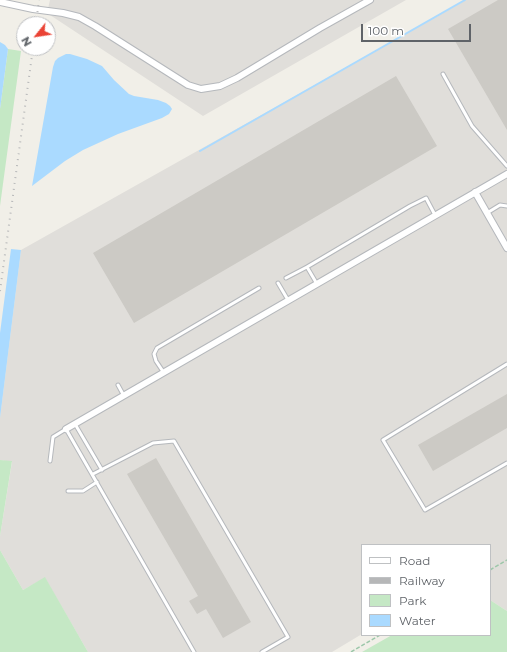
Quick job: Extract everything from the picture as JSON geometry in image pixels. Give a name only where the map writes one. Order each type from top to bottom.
[{"type":"street","points":[[0,2],[79,17],[188,85],[201,89],[220,86],[237,78],[370,0]]},
{"type":"street","points":[[66,429],[507,174]]},
{"type":"street","points":[[475,192],[507,248]]},
{"type":"lane","points":[[443,74],[472,126],[507,166]]},
{"type":"lane","points":[[286,278],[426,198],[435,215]]},
{"type":"lane","points":[[487,213],[500,205],[507,206]]},
{"type":"lane","points":[[306,267],[317,284]]},
{"type":"lane","points":[[278,283],[288,300]]},
{"type":"lane","points":[[164,373],[156,361],[154,354],[157,348],[259,288]]},
{"type":"lane","points":[[507,364],[384,440],[425,510],[507,463]]},
{"type":"lane","points":[[118,385],[124,396]]},
{"type":"lane","points":[[75,424],[102,470]]},
{"type":"lane","points":[[50,461],[53,437],[66,429],[194,652]]},
{"type":"lane","points":[[93,474],[153,443],[174,441],[288,637],[262,652]]},
{"type":"lane","points":[[68,491],[83,491],[97,482]]},
{"type":"path","points":[[491,569],[507,560]]},
{"type":"path","points":[[351,652],[378,636]]},
{"type":"shaded area","points":[[50,0],[406,0],[203,116],[56,19],[56,16],[52,16],[47,13]]},
{"type":"shaded area","points":[[466,0],[507,0],[507,611],[491,601],[491,544],[361,544],[361,635],[332,652],[88,652],[45,578],[23,590],[0,550],[0,536],[12,462],[0,460],[0,418],[21,250]]},
{"type":"green space","points":[[8,49],[16,50],[16,56],[20,56],[0,206],[0,109]]},
{"type":"green space","points":[[0,460],[12,461],[0,536]]},
{"type":"green space","points":[[0,550],[23,590],[45,577],[88,652],[0,652]]},
{"type":"green space","points":[[491,601],[507,611],[507,652],[362,652],[390,636],[491,636]]},
{"type":"water","points":[[0,42],[8,49],[0,109]]},
{"type":"water","points":[[66,54],[87,59],[102,66],[129,94],[158,100],[166,103],[172,109],[169,114],[162,118],[118,134],[83,150],[65,161],[32,186],[53,67],[58,58]]},
{"type":"water","points":[[11,249],[21,250],[0,418],[0,333]]},
{"type":"building","points":[[498,0],[507,0],[507,130],[448,29]]},
{"type":"building","points":[[396,76],[437,146],[134,323],[93,253]]},
{"type":"building","points":[[507,394],[507,428],[433,471],[418,445]]},
{"type":"building","points":[[156,458],[251,622],[223,638],[206,609],[197,614],[189,601],[198,596],[127,474]]},
{"type":"waterway","points":[[200,151],[465,0]]},
{"type":"railway","points":[[37,16],[39,0]]},
{"type":"railway","points":[[0,291],[32,56]]}]
